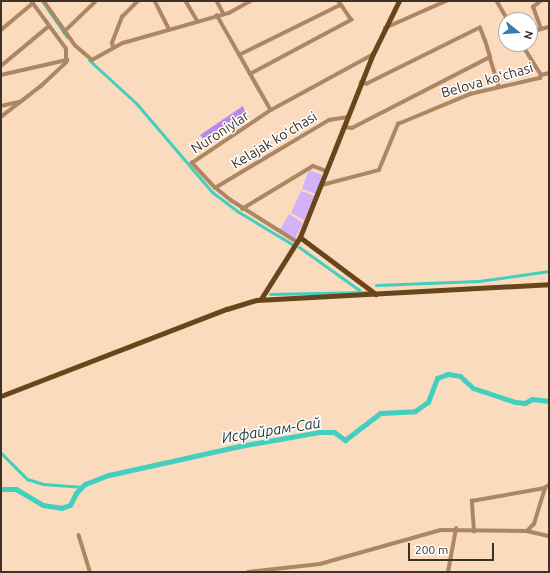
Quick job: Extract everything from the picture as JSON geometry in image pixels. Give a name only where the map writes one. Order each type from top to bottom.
[{"type":"main road","points":[[261,299],[298,243],[373,54],[399,1]]},
{"type":"main road","points":[[300,237],[376,294]]},
{"type":"main road","points":[[1,396],[227,309],[261,299],[549,284]]},
{"type":"street","points":[[44,1],[64,32],[79,50],[92,60],[113,47],[169,28],[224,14],[251,1]]},
{"type":"street","points":[[64,32],[96,1]]},
{"type":"street","points":[[113,47],[112,43],[122,17],[138,1]]},
{"type":"street","points":[[155,1],[169,28]]},
{"type":"street","points":[[186,1],[197,20]]},
{"type":"street","points":[[385,28],[446,1]]},
{"type":"street","points":[[497,1],[503,12]]},
{"type":"street","points":[[541,1],[533,7],[541,29]]},
{"type":"street","points":[[1,30],[32,2],[48,27],[66,49],[66,60],[62,69],[1,117]]},
{"type":"street","points":[[220,2],[224,14]]},
{"type":"street","points":[[239,55],[339,3],[351,20],[250,74]]},
{"type":"street","points":[[217,15],[271,110]]},
{"type":"street","points":[[1,66],[48,27]]},
{"type":"street","points":[[538,30],[549,27]]},
{"type":"street","points":[[361,83],[366,84],[480,28],[499,87]]},
{"type":"street","points":[[527,52],[541,75]]},
{"type":"street","name":"Nuroniylar","points":[[298,243],[242,209],[215,188],[192,163],[271,110],[373,54]]},
{"type":"street","points":[[344,126],[352,128],[490,57]]},
{"type":"street","points":[[1,75],[66,60]]},
{"type":"street","name":"Belova koʻchasi","points":[[322,185],[379,170],[398,124],[439,105],[499,87],[540,78],[541,75],[549,73]]},
{"type":"street","points":[[1,106],[19,102]]},
{"type":"street","name":"Kelajak koʻchasi","points":[[215,188],[329,120],[348,117]]},
{"type":"street","points":[[242,209],[313,166],[327,171]]},
{"type":"street","points":[[474,532],[472,501],[544,488],[549,485]]},
{"type":"street","points":[[527,531],[534,524],[544,488]]},
{"type":"street","points":[[248,572],[320,564],[393,545],[421,534],[456,529],[474,532],[527,531],[549,536]]},
{"type":"street","points":[[448,572],[456,529]]},
{"type":"street","points":[[79,535],[90,572]]},
{"type":"shaded area","points":[[243,106],[245,112],[205,141],[200,135]]},
{"type":"shaded area","points":[[309,170],[322,175],[316,194],[302,189]]},
{"type":"shaded area","points":[[301,191],[315,196],[304,220],[291,213]]},
{"type":"shaded area","points":[[289,214],[303,223],[295,239],[280,230]]},
{"type":"waterway","points":[[42,1],[67,37]]},
{"type":"waterway","points":[[89,60],[136,103],[212,192],[237,211],[292,244]]},
{"type":"waterway","points":[[299,247],[359,290]]},
{"type":"waterway","points":[[376,285],[479,281],[549,271]]},
{"type":"waterway","points":[[270,294],[367,292]]},
{"type":"waterway","name":"Исфайрам-Сай","points":[[1,489],[16,489],[43,505],[61,508],[70,505],[76,493],[85,484],[109,475],[240,446],[319,432],[334,432],[345,440],[380,413],[415,411],[428,402],[437,378],[448,374],[460,376],[473,388],[515,402],[525,403],[532,399],[549,401]]},
{"type":"waterway","points":[[1,453],[27,479],[43,484],[83,487]]}]
